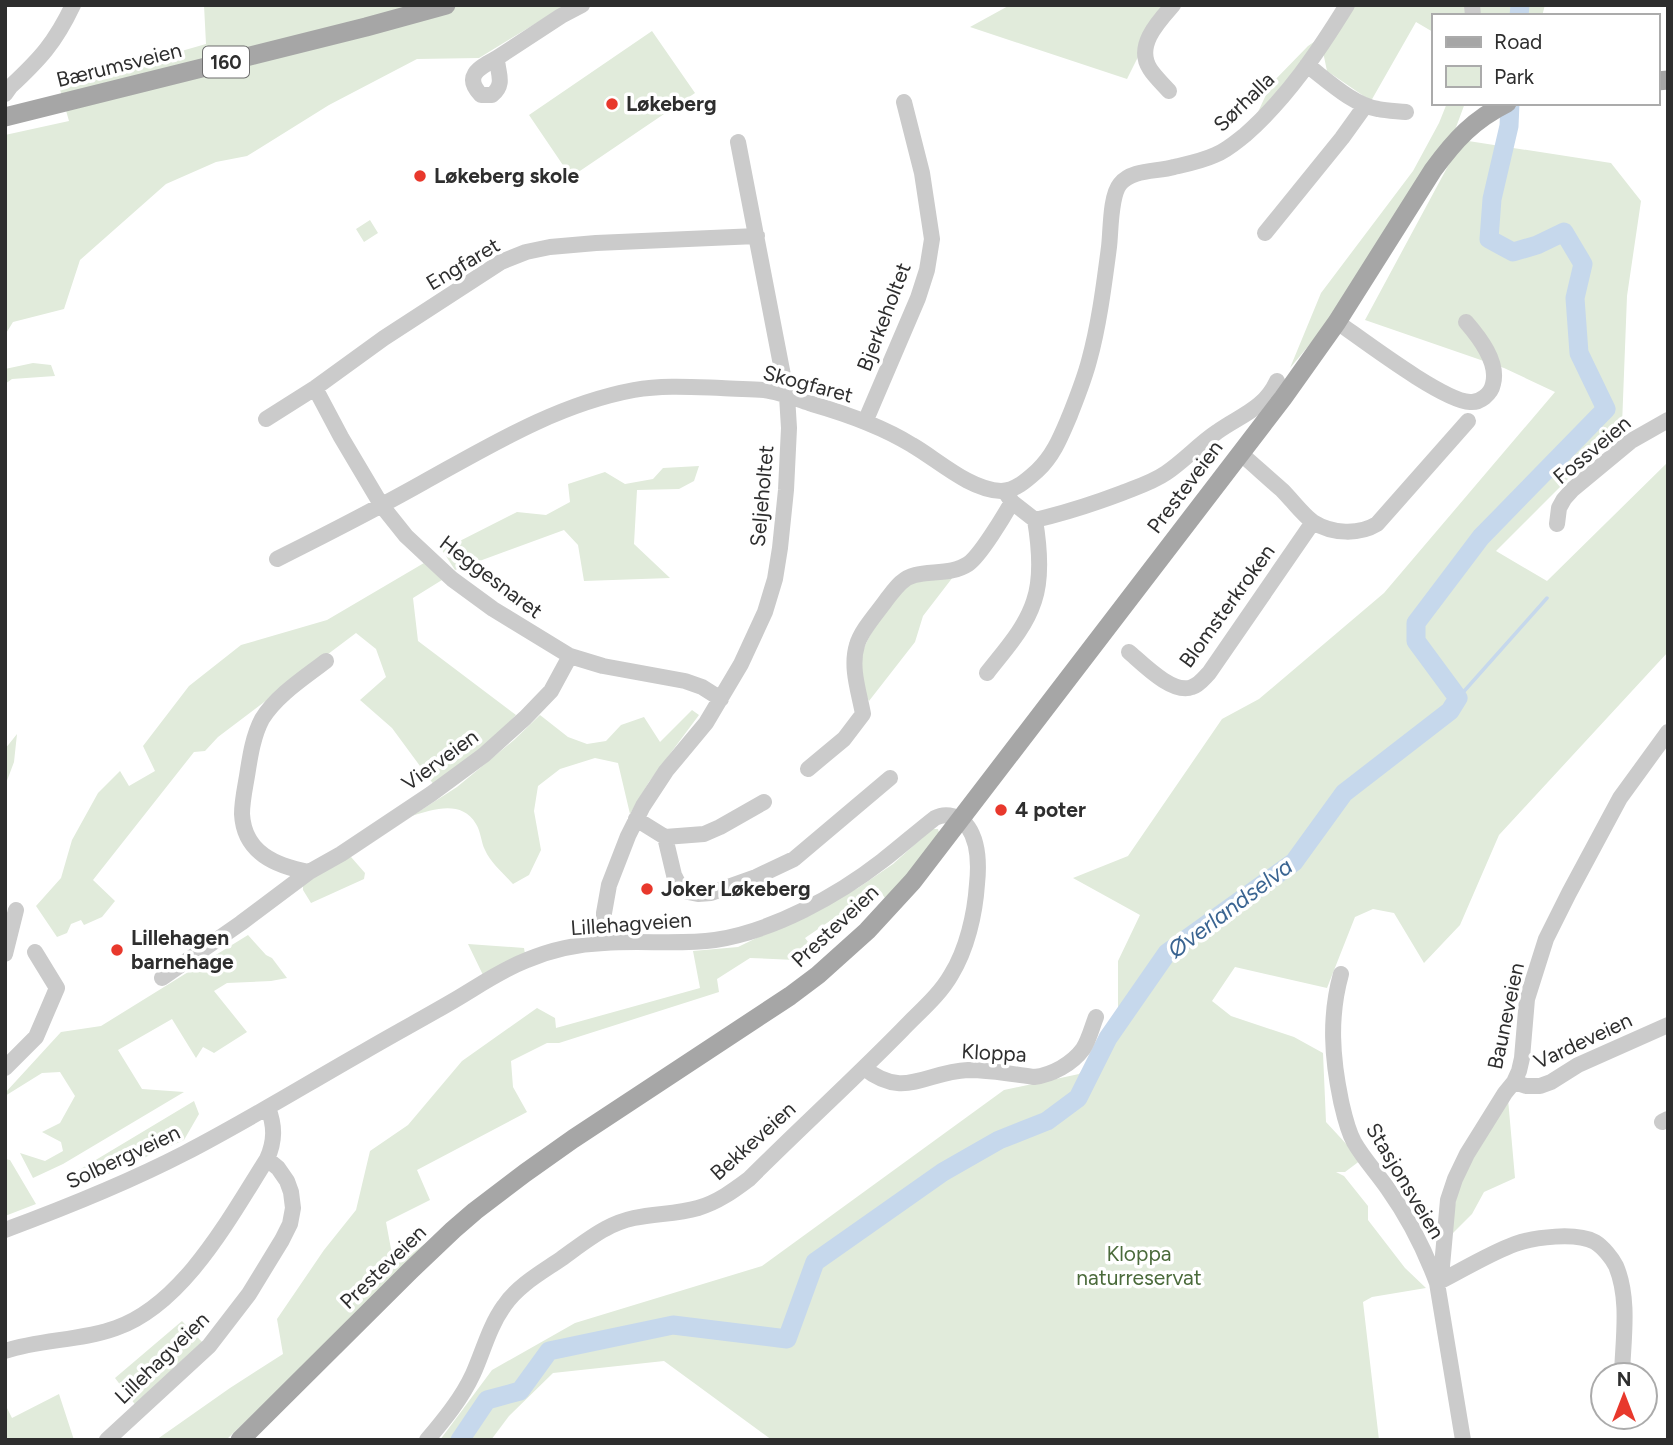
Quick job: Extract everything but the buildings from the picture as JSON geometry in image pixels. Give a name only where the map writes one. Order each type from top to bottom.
[{"type":"main road","name":"Bærumsveien","points":[[5,117],[446,5]]},
{"type":"main road","name":"Presteveien","points":[[240,1440],[453,1230],[563,1146],[778,1004],[829,966],[875,923],[913,881],[1283,398],[1337,322],[1433,170],[1456,140],[1482,113],[1502,105]]},
{"type":"street","points":[[5,94],[49,48],[73,5]]},
{"type":"street","points":[[497,58],[582,5]]},
{"type":"street","points":[[1169,91],[1149,68],[1146,56],[1147,39],[1173,5]]},
{"type":"street","name":"Sørhalla","points":[[1009,497],[1015,488],[1041,468],[1052,454],[1082,384],[1100,301],[1117,188],[1132,176],[1217,155],[1237,142],[1283,97],[1322,47],[1347,5]]},
{"type":"street","points":[[1307,65],[1365,106],[1406,112]]},
{"type":"street","name":"Bjerkeholtet","points":[[865,422],[918,298],[927,270],[932,239],[922,173],[904,102]]},
{"type":"street","points":[[1265,233],[1365,106]]},
{"type":"street","name":"Seljeholtet","points":[[604,943],[604,912],[609,885],[636,820],[666,771],[706,723],[721,699],[751,645],[775,579],[786,490],[789,428],[787,396],[738,142]]},
{"type":"street","name":"Engfaret","points":[[266,419],[490,269],[526,252],[596,243],[757,236]]},
{"type":"street","points":[[1337,322],[1424,381],[1458,400],[1472,403],[1482,399],[1491,390],[1494,380],[1493,367],[1478,335],[1466,322]]},
{"type":"street","points":[[1035,520],[1097,502],[1167,473],[1215,432],[1260,405],[1272,393],[1277,381]]},
{"type":"street","name":"Skogfaret","points":[[277,559],[382,506],[538,421],[569,408],[634,390],[682,386],[765,390],[787,396],[865,422],[913,445],[966,479],[1009,497]]},
{"type":"street","name":"Heggesnaret","points":[[314,387],[382,506],[407,536],[452,579],[493,609],[570,656],[603,666],[685,681],[702,687],[721,699]]},
{"type":"street","name":"Fossveien","points":[[1557,523],[1559,508],[1573,489],[1631,441],[1668,420]]},
{"type":"street","points":[[1240,453],[1313,522],[1339,531],[1367,530],[1377,524],[1468,421]]},
{"type":"street","points":[[808,769],[844,739],[863,714],[854,666],[857,643],[874,617],[905,579],[968,564],[996,529],[1009,497],[1035,520],[1039,540],[1035,600],[1016,637],[987,673]]},
{"type":"street","name":"Blomsterkroken","points":[[1129,652],[1177,689],[1190,689],[1200,682],[1209,673],[1313,522]]},
{"type":"street","name":"Vierveien","points":[[162,978],[309,872],[431,794],[501,741],[551,691],[570,656]]},
{"type":"street","points":[[309,872],[280,865],[253,846],[242,815],[243,801],[253,743],[261,721],[284,695],[326,661]]},
{"type":"street","name":"Bauneveien","points":[[1437,1283],[1442,1266],[1448,1200],[1455,1179],[1484,1126],[1514,1083],[1519,1070],[1527,999],[1546,939],[1620,798],[1668,732]]},
{"type":"street","points":[[665,836],[679,885],[688,892],[711,893],[756,877],[794,859],[890,778]]},
{"type":"street","points":[[636,820],[665,836],[704,834],[764,802]]},
{"type":"street","name":"Lillehagveien","points":[[5,1351],[19,1346],[115,1329],[139,1319],[153,1309],[174,1291],[189,1273],[224,1226],[267,1159],[272,1147],[273,1121],[261,1112],[484,982],[525,960],[553,951],[604,943],[693,942],[740,934],[771,924],[804,910],[840,889],[880,862],[935,818],[947,814],[960,819]]},
{"type":"street","name":"Bekkeveien","points":[[427,1440],[457,1401],[472,1376],[487,1338],[505,1304],[528,1282],[606,1228],[646,1215],[695,1209],[729,1194],[749,1179],[940,991],[961,956],[976,894],[979,867],[976,847],[968,827],[960,819]]},
{"type":"street","points":[[5,954],[16,910]]},
{"type":"street","points":[[5,1068],[37,1037],[57,988],[35,952]]},
{"type":"street","name":"Stasjonsveien","points":[[1341,974],[1333,1025],[1333,1057],[1344,1117],[1354,1142],[1395,1199],[1422,1243],[1437,1283],[1463,1440]]},
{"type":"street","name":"Kloppa","points":[[864,1068],[879,1079],[896,1084],[968,1070],[1044,1076],[1058,1070],[1083,1048],[1096,1017]]},
{"type":"street","name":"Vardeveien","points":[[1514,1083],[1540,1087],[1577,1065],[1668,1025]]},
{"type":"street","name":"Solbergveien","points":[[5,1230],[48,1215],[145,1172],[261,1112]]},
{"type":"street","name":"Lillehagveien","points":[[107,1440],[216,1338],[249,1294],[282,1240],[290,1224],[291,1192],[278,1168],[267,1159]]},
{"type":"street","points":[[1437,1283],[1516,1244],[1536,1238],[1571,1236],[1595,1242],[1615,1265],[1621,1284],[1624,1310],[1622,1361]]},
{"type":"green space","points":[[204,5],[566,5],[479,58],[417,59],[329,105],[247,156],[216,162],[166,184],[80,260],[64,309],[13,322],[5,335],[5,135],[69,121],[59,86],[206,44]]},
{"type":"green space","points":[[1010,5],[1173,5],[1147,39],[1127,79],[970,27]]},
{"type":"green space","points":[[1347,5],[1545,5],[1543,14],[1432,14],[1432,31],[1416,22],[1371,101],[1327,71],[1322,47]]},
{"type":"green space","name":"Løkeberg","points":[[652,31],[695,93],[571,177],[529,115]]},
{"type":"green space","points":[[1327,33],[1276,100],[1258,112],[1271,84],[1308,46]]},
{"type":"green space","points":[[1446,105],[1464,105],[1455,130],[1341,307],[1290,368],[1321,293],[1413,171]]},
{"type":"green space","name":"Kloppa naturreservat","points":[[1462,140],[1611,163],[1641,201],[1627,296],[1622,425],[1496,551],[1547,581],[1668,462],[1668,652],[1499,835],[1460,925],[1424,963],[1394,913],[1373,909],[1355,917],[1327,988],[1235,967],[1212,1001],[1231,1016],[1294,1037],[1323,1053],[1326,1122],[1361,1160],[1345,1172],[1336,1172],[1344,1176],[1368,1206],[1368,1220],[1405,1268],[1426,1288],[1372,1297],[1363,1302],[1379,1440],[772,1440],[664,1361],[553,1373],[509,1416],[491,1440],[440,1440],[492,1370],[575,1323],[762,1266],[1004,1090],[1079,1074],[1118,1024],[1118,961],[1140,915],[1073,878],[1128,856],[1222,719],[1259,699],[1384,593],[1555,392],[1504,368],[1365,320]]},
{"type":"green space","points":[[370,220],[378,233],[364,242],[356,229]]},
{"type":"green space","points":[[33,363],[51,365],[55,376],[12,379],[5,384],[5,369]]},
{"type":"green space","points":[[699,466],[694,481],[679,489],[637,490],[634,544],[670,578],[584,581],[578,545],[564,530],[455,570],[442,550],[517,512],[546,515],[570,502],[568,484],[605,472],[625,484],[653,479],[663,468]]},
{"type":"green space","points":[[424,563],[442,580],[413,598],[418,641],[516,715],[483,750],[434,785],[392,728],[360,700],[386,677],[376,649],[356,633],[218,737],[205,751],[194,752],[93,880],[115,901],[102,917],[84,925],[81,920],[71,924],[67,933],[57,937],[36,906],[61,878],[72,840],[98,793],[120,771],[129,786],[155,771],[143,746],[189,686],[241,645],[327,620]]},
{"type":"green space","points":[[953,577],[923,616],[915,642],[869,701],[861,684],[859,665],[865,646],[879,621],[896,598],[911,584],[926,579]]},
{"type":"green space","points":[[692,710],[699,715],[649,782],[630,814],[618,763],[595,758],[560,769],[538,786],[534,811],[541,850],[529,875],[513,884],[490,859],[479,830],[470,816],[447,808],[412,816],[457,787],[540,715],[568,737],[587,744],[606,741],[621,725],[644,717],[660,742]]},
{"type":"green space","points":[[17,734],[14,762],[5,786],[5,749]]},
{"type":"green space","points":[[932,829],[938,829],[940,836],[887,901],[878,888],[805,938],[815,951],[795,960],[750,958],[717,979],[719,992],[559,1043],[547,1043],[511,1061],[513,1087],[527,1112],[417,1170],[430,1200],[386,1222],[391,1249],[402,1261],[430,1240],[226,1440],[156,1440],[283,1354],[277,1319],[324,1250],[356,1210],[370,1151],[408,1125],[462,1061],[537,1008],[555,1018],[556,1028],[700,988],[693,951],[738,947],[858,888],[893,864]]},
{"type":"green space","points":[[351,857],[365,873],[364,879],[311,903],[303,890],[303,884]]},
{"type":"green space","points":[[248,935],[272,958],[287,978],[227,983],[214,991],[247,1032],[214,1053],[203,1047],[196,1058],[172,1019],[118,1050],[142,1089],[184,1092],[63,1164],[33,1178],[20,1153],[45,1161],[63,1151],[61,1142],[42,1132],[60,1123],[75,1096],[60,1072],[42,1073],[5,1096],[5,1093],[61,1032],[101,1026]]},
{"type":"green space","points":[[468,944],[524,948],[525,954],[483,975]]},
{"type":"green space","points":[[1508,1099],[1515,1178],[1484,1192],[1472,1214],[1449,1237],[1460,1179]]},
{"type":"green space","points":[[194,1101],[199,1114],[184,1140],[81,1186],[74,1173]]},
{"type":"green space","points":[[5,1159],[10,1160],[36,1204],[5,1216]]},
{"type":"green space","points":[[182,1321],[204,1344],[137,1407],[115,1378]]},
{"type":"green space","points":[[59,1394],[74,1440],[5,1440],[5,1404],[12,1418]]},
{"type":"waterway","name":"Øverlandselva","points":[[1519,14],[1520,5]]},
{"type":"waterway","name":"Øverlandselva","points":[[460,1440],[487,1400],[520,1391],[549,1351],[673,1325],[787,1339],[815,1262],[943,1172],[999,1140],[1047,1121],[1078,1098],[1108,1038],[1167,953],[1294,862],[1344,793],[1450,711],[1458,698],[1416,641],[1416,623],[1481,537],[1606,409],[1579,353],[1575,298],[1583,264],[1564,232],[1537,245],[1513,252],[1489,239],[1492,199],[1509,126],[1510,105]]},
{"type":"waterway","points":[[1458,698],[1547,598]]},
{"type":"place","name":"Løkeberg","points":[[612,104]]},
{"type":"place","name":"Løkeberg skole","points":[[420,176]]},
{"type":"place","name":"4 poter","points":[[1001,810]]},
{"type":"place","name":"Joker Løkeberg","points":[[647,889]]},
{"type":"place","name":"Lillehagen barnehage","points":[[117,950]]}]
